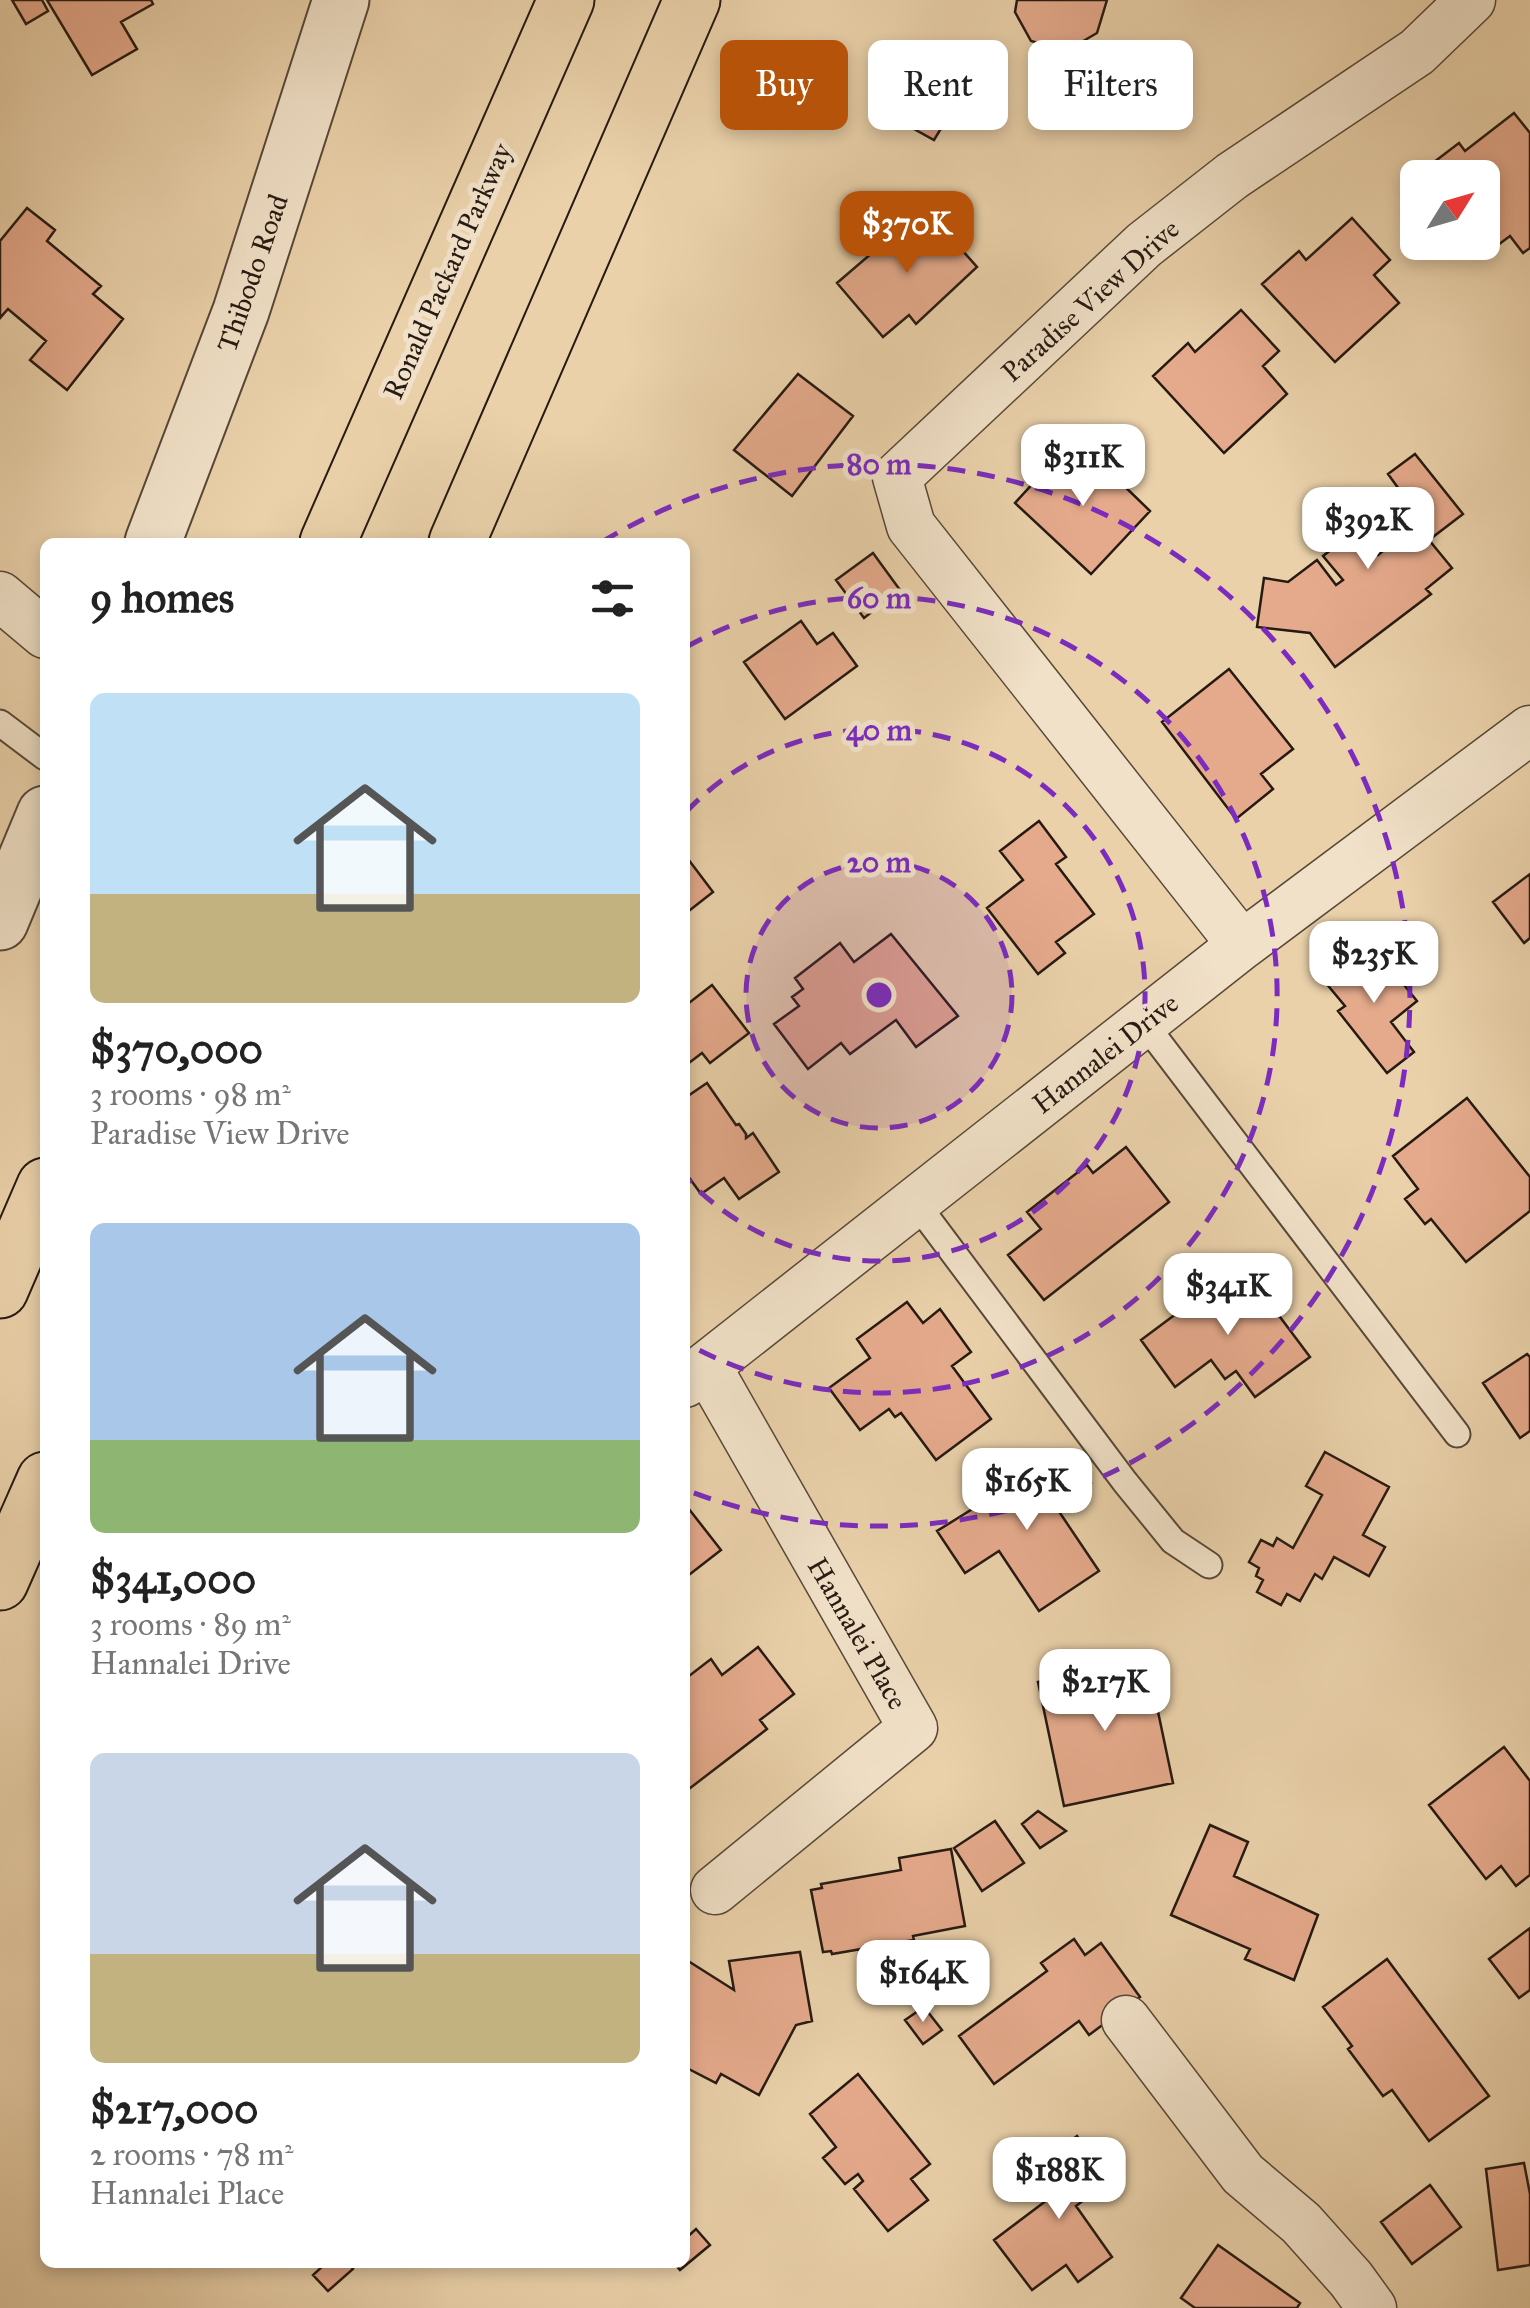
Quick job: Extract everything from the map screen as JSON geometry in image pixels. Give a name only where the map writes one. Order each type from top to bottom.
[{"type":"highway","name":"Ronald Packard Parkway","points":[[330,538],[566,0]]},
{"type":"highway","points":[[459,538],[692,0]]},
{"type":"highway","points":[[0,1290],[40,1198]]},
{"type":"highway","points":[[0,1582],[40,1491]]},
{"type":"street","name":"Thibodo Road","points":[[156,538],[241,311],[341,0]]},
{"type":"street","name":"Paradise View Drive","points":[[1242,945],[911,526],[897,477],[1144,245],[1232,176],[1417,52],[1471,0]]},
{"type":"street","points":[[0,596],[40,630]]},
{"type":"street","name":"Hannalei Drive","points":[[696,1375],[1242,945],[1530,730]]},
{"type":"street","points":[[0,922],[40,826]]},
{"type":"street","name":"Hannalei Place","points":[[696,1375],[913,1728],[714,1890]]},
{"type":"street","points":[[1126,2020],[1243,2174],[1301,2224],[1372,2308]]},
{"type":"lane","points":[[0,723],[40,753]]},
{"type":"lane","points":[[1144,1022],[1456,1434]]},
{"type":"lane","points":[[916,1203],[1125,1482],[1173,1541],[1209,1565]]},
{"type":"building","points":[[12,0],[42,0],[48,11],[26,24]]},
{"type":"building","points":[[47,0],[151,0],[153,4],[121,22],[137,49],[92,75]]},
{"type":"building","points":[[1017,0],[1107,0],[1097,33],[1085,40],[1030,40],[1015,12]]},
{"type":"building","points":[[1514,113],[1530,133],[1530,248],[1523,253],[1510,236],[1500,244],[1500,160],[1437,160],[1459,143],[1465,151]]},
{"type":"building","points":[[916,130],[940,130],[934,140]]},
{"type":"building","points":[[916,207],[934,228],[939,224],[977,267],[916,324],[909,315],[883,337],[837,283],[894,234],[909,251],[920,242],[901,220]]},
{"type":"building","points":[[27,208],[55,230],[47,241],[101,286],[93,294],[123,319],[67,390],[30,360],[46,341],[8,309],[0,318],[0,241]]},
{"type":"building","points":[[1352,218],[1390,260],[1374,275],[1399,303],[1335,362],[1262,284],[1299,251],[1306,260]]},
{"type":"building","points":[[1241,310],[1279,351],[1263,366],[1287,394],[1224,453],[1153,376],[1188,343],[1195,352]]},
{"type":"building","points":[[798,374],[853,416],[792,496],[734,450]]},
{"type":"building","points":[[1082,445],[1150,511],[1091,574],[1015,503],[1047,468],[1054,475]]},
{"type":"building","points":[[1415,454],[1463,514],[1429,540],[1452,568],[1426,589],[1431,594],[1335,667],[1310,633],[1257,627],[1264,578],[1288,582],[1317,560],[1336,585],[1343,580],[1323,556],[1358,529],[1378,555],[1389,546],[1370,522],[1404,496],[1388,474]]},
{"type":"building","points":[[873,553],[900,590],[864,618],[836,580]]},
{"type":"building","points":[[801,621],[817,644],[833,633],[857,666],[785,719],[744,662]]},
{"type":"building","points":[[1229,669],[1293,749],[1261,774],[1273,789],[1236,819],[1162,722]]},
{"type":"building","points":[[1039,821],[1066,857],[1056,864],[1094,914],[1056,942],[1065,953],[1038,974],[987,908],[1023,880],[1000,851]]},
{"type":"building","points":[[690,862],[713,892],[690,910]]},
{"type":"building","points":[[1530,874],[1530,938],[1524,943],[1493,902]]},
{"type":"building","points":[[891,934],[958,1016],[916,1047],[896,1020],[850,1054],[841,1043],[808,1069],[774,1024],[799,1006],[792,997],[803,989],[795,978],[840,943],[854,962]]},
{"type":"building","points":[[1372,945],[1417,1001],[1391,1022],[1414,1052],[1387,1073],[1338,1011],[1345,1006],[1325,982]]},
{"type":"building","points":[[712,985],[749,1033],[710,1063],[702,1053],[690,1062],[690,1002]]},
{"type":"building","points":[[707,1083],[746,1138],[753,1133],[779,1172],[739,1199],[724,1178],[701,1194],[690,1179],[690,1095]]},
{"type":"building","points":[[1467,1098],[1530,1177],[1530,1211],[1466,1262],[1431,1219],[1425,1224],[1405,1199],[1418,1189],[1393,1156]]},
{"type":"building","points":[[1126,1147],[1169,1202],[1044,1300],[1008,1255],[1041,1229],[1027,1212],[1087,1165],[1093,1173]]},
{"type":"building","points":[[1244,1269],[1310,1357],[1255,1397],[1236,1371],[1225,1379],[1211,1360],[1175,1387],[1141,1340]]},
{"type":"building","points":[[907,1302],[923,1323],[940,1309],[971,1352],[952,1366],[991,1419],[936,1460],[901,1413],[895,1417],[889,1409],[860,1430],[829,1388],[870,1358],[857,1339]]},
{"type":"building","points":[[1527,1354],[1530,1431],[1520,1438],[1483,1383]]},
{"type":"building","points":[[1053,1450],[1082,1494],[1058,1510],[1099,1571],[1039,1611],[999,1551],[965,1573],[937,1531],[1027,1475],[1024,1470]]},
{"type":"building","points":[[1325,1452],[1389,1487],[1363,1535],[1385,1547],[1369,1576],[1334,1557],[1322,1579],[1315,1574],[1300,1601],[1287,1594],[1281,1605],[1257,1592],[1263,1580],[1256,1576],[1259,1568],[1249,1562],[1261,1540],[1273,1546],[1277,1538],[1293,1548],[1322,1495],[1306,1486]]},
{"type":"building","points":[[690,1510],[721,1550],[690,1574]]},
{"type":"building","points":[[758,1647],[794,1694],[760,1720],[767,1729],[690,1788],[690,1675],[711,1659],[722,1675]]},
{"type":"building","points":[[1148,1664],[1173,1783],[1064,1806],[1038,1682]]},
{"type":"building","points":[[1504,1747],[1530,1781],[1530,1875],[1516,1886],[1501,1866],[1486,1879],[1429,1805]]},
{"type":"building","points":[[1038,1811],[1066,1831],[1040,1848],[1022,1824]]},
{"type":"building","points":[[995,1821],[1024,1863],[982,1891],[954,1848]]},
{"type":"building","points":[[1210,1825],[1248,1842],[1234,1876],[1318,1915],[1294,1980],[1245,1959],[1250,1949],[1171,1915]]},
{"type":"building","points":[[951,1849],[965,1926],[913,1936],[914,1940],[832,1954],[823,1952],[811,1890],[822,1888],[821,1884],[901,1870],[899,1858]]},
{"type":"building","points":[[1530,1928],[1530,1990],[1519,1998],[1489,1959]]},
{"type":"building","points":[[1074,1939],[1085,1955],[1101,1943],[1140,1997],[1089,2035],[1079,2021],[994,2084],[959,2036],[1047,1971],[1041,1963]]},
{"type":"building","points":[[800,1952],[812,2021],[796,2025],[759,2095],[721,2074],[716,2083],[690,2070],[690,1962],[734,1990],[729,1961]]},
{"type":"building","points":[[1387,1959],[1489,2096],[1429,2141],[1392,2090],[1383,2096],[1323,2007]]},
{"type":"building","points":[[924,2007],[942,2030],[923,2044],[905,2020]]},
{"type":"building","points":[[858,2074],[930,2164],[911,2179],[928,2200],[888,2231],[854,2189],[863,2181],[858,2174],[845,2184],[823,2158],[836,2147],[810,2114]]},
{"type":"building","points":[[1077,2136],[1110,2180],[1076,2206],[1112,2257],[1078,2282],[1066,2265],[1032,2290],[994,2240],[1059,2191],[1039,2165]]},
{"type":"building","points":[[1524,2163],[1530,2194],[1530,2265],[1498,2270],[1486,2169]]},
{"type":"building","points":[[1430,2185],[1461,2227],[1412,2264],[1381,2222]]},
{"type":"building","points":[[696,2229],[710,2245],[690,2262],[690,2234]]},
{"type":"building","points":[[1218,2245],[1300,2303],[1297,2308],[1195,2308],[1181,2298]]},
{"type":"building","points":[[321,2268],[353,2269],[328,2291],[313,2275]]}]
